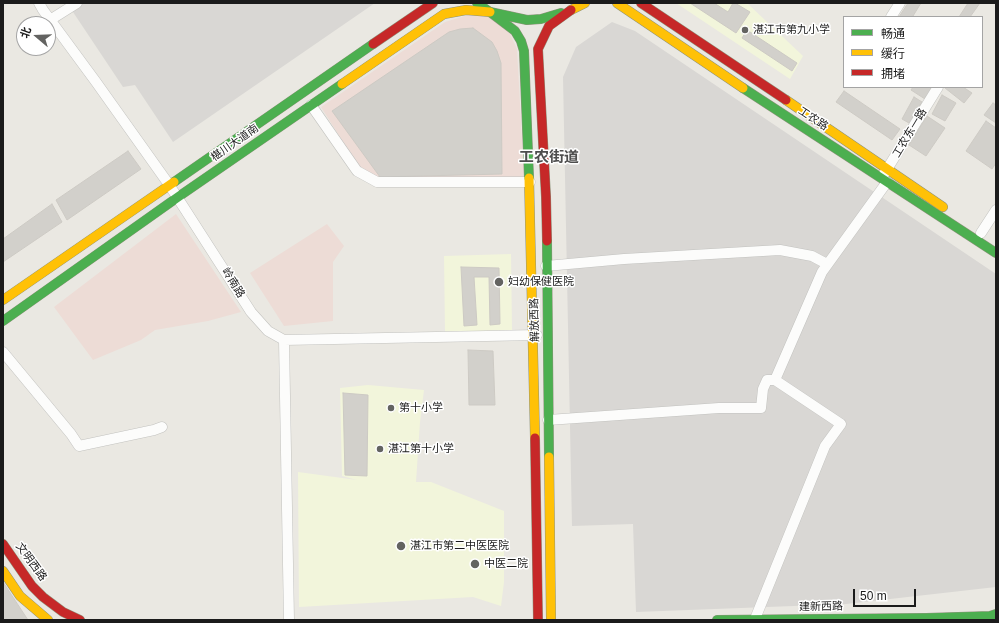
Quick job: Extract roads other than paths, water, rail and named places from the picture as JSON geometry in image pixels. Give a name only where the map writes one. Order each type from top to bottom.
[{"type":"street","name":"岭南路","points":[[39,3],[47,16]]},
{"type":"street","points":[[56,16],[77,3]]},
{"type":"street","name":"椹川大道南","points":[[3,300],[433,3]]},
{"type":"street","name":"解放西路","points":[[477,3],[515,31],[521,40],[524,50],[530,182],[538,620]]},
{"type":"street","points":[[574,6],[585,3]]},
{"type":"street","name":"工农路","points":[[618,3],[722,74],[996,253]]},
{"type":"street","name":"工农路","points":[[641,3],[996,243]]},
{"type":"street","points":[[892,16],[900,3]]},
{"type":"street","name":"椹川大道南","points":[[3,321],[311,105],[444,14],[466,10],[490,12],[527,20],[541,19],[574,6]]},
{"type":"street","name":"解放西路","points":[[551,620],[546,197],[538,49],[549,26],[574,6]]},
{"type":"street","name":"岭南路","points":[[56,28],[170,186],[251,312],[268,331],[284,340]]},
{"type":"street","name":"工农东一路","points":[[775,380],[822,272],[884,180],[888,170],[937,88]]},
{"type":"street","points":[[311,105],[357,171],[377,182],[530,182]]},
{"type":"street","points":[[981,233],[996,210]]},
{"type":"street","points":[[546,266],[624,259],[780,250],[812,256],[827,264]]},
{"type":"street","points":[[289,620],[284,340],[547,335]]},
{"type":"street","points":[[3,352],[71,434],[79,446],[162,427]]},
{"type":"street","points":[[548,420],[719,408],[761,408],[762,389],[767,380],[775,380],[841,424],[825,446],[755,620]]},
{"type":"street","name":"文明西路","points":[[3,544],[32,586],[43,597],[63,612],[80,620]]},
{"type":"street","points":[[3,571],[20,596],[33,609],[48,620]]},
{"type":"street","name":"建新西路","points":[[717,620],[926,618],[990,616],[996,614]]},
{"type":"place","name":"湛江市第九小学","points":[[745,30]]},
{"type":"place","name":"妇幼保健医院","points":[[499,282]]},
{"type":"place","name":"第十小学","points":[[391,408]]},
{"type":"place","name":"湛江第十小学","points":[[380,449]]},
{"type":"place","name":"湛江市第二中医医院","points":[[401,546]]},
{"type":"place","name":"中医二院","points":[[475,564]]},
{"type":"district","name":"工农街道","points":[[549,158]]}]
